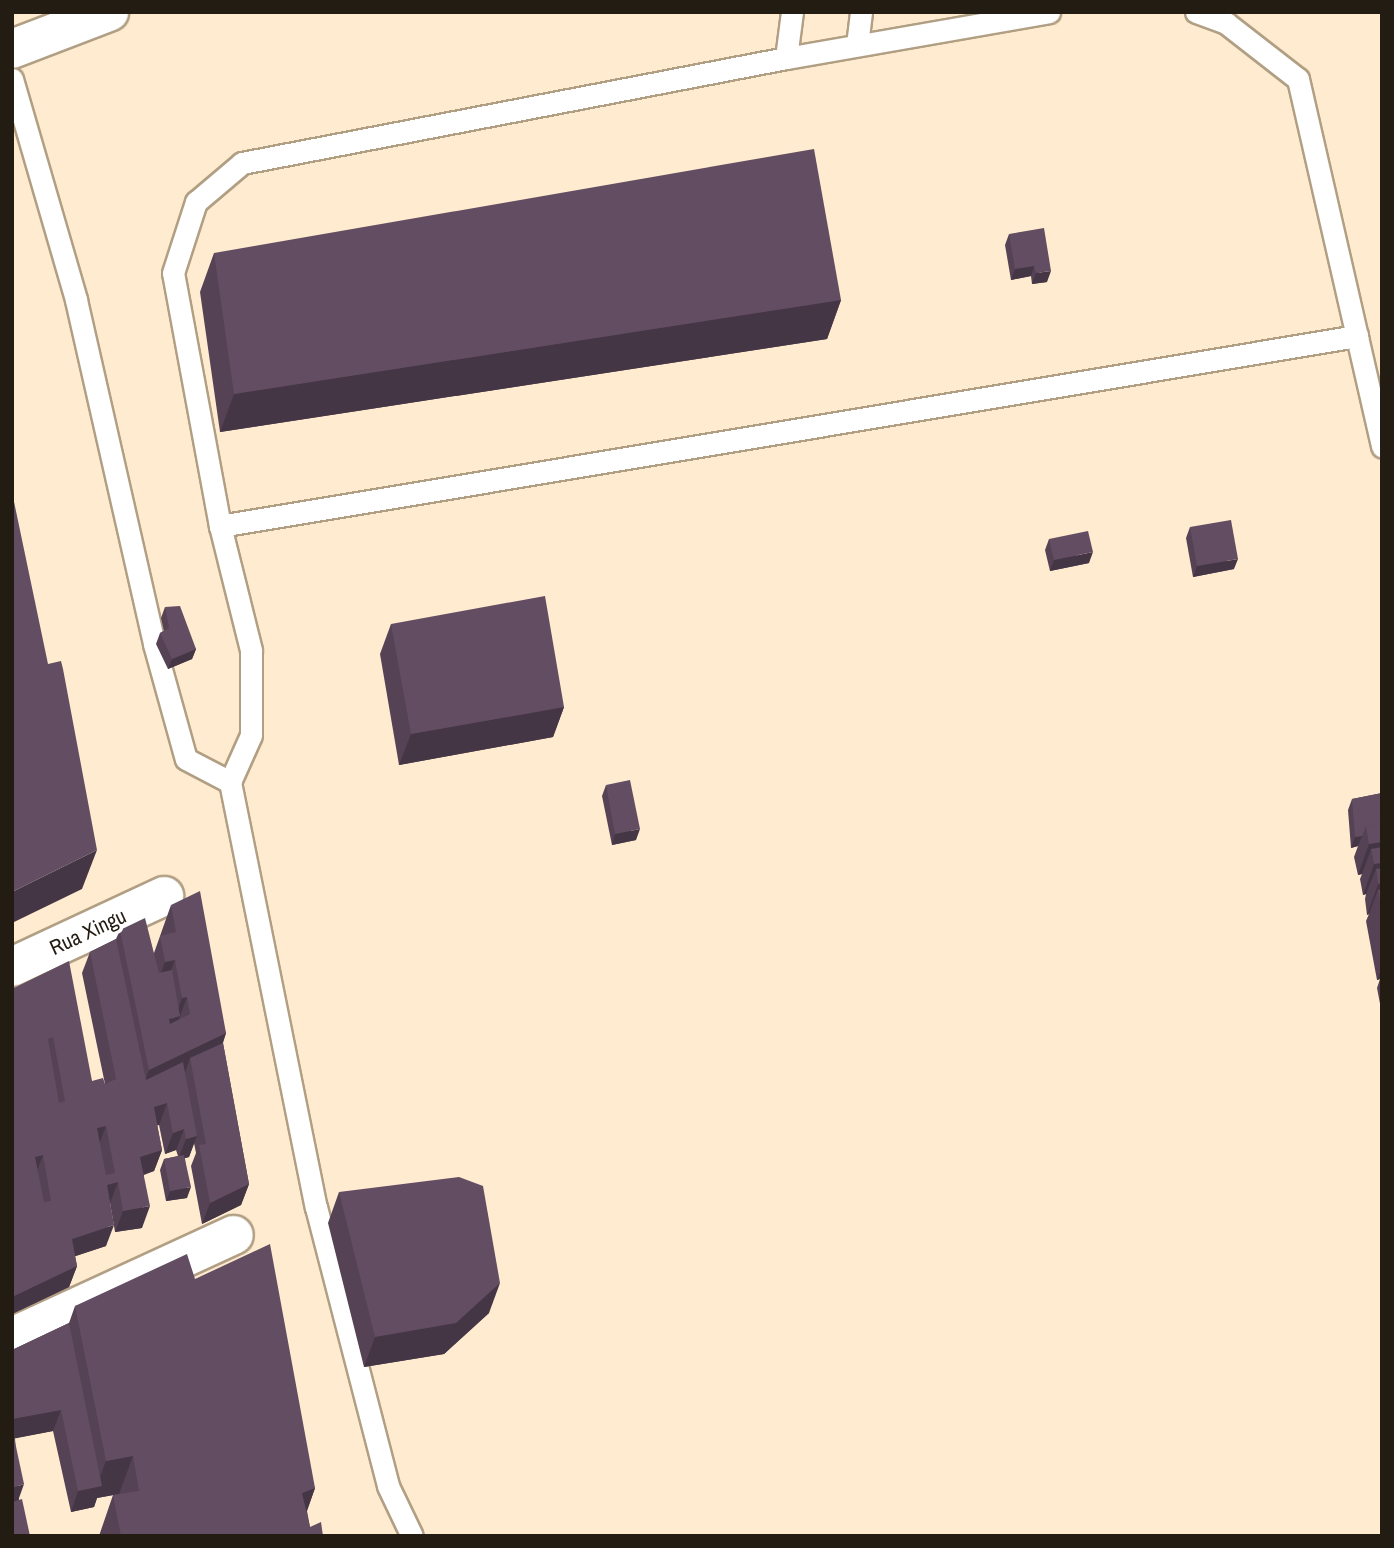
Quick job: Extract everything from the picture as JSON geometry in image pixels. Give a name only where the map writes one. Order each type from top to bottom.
[{"type":"street","points":[[12,49],[109,12]]},
{"type":"street","name":"Rua Xingu","points":[[12,967],[164,896]]},
{"type":"street","points":[[12,1336],[234,1235]]},
{"type":"lane","points":[[786,58],[792,12]]},
{"type":"lane","points":[[857,45],[861,12]]},
{"type":"lane","points":[[412,1536],[388,1486],[316,1207],[230,782],[251,735],[251,650],[220,526],[173,273],[196,202],[242,163],[786,58],[1049,12]]},
{"type":"lane","points":[[1196,12],[1226,23],[1298,79],[1382,447]]},
{"type":"lane","points":[[12,79],[76,300],[154,644],[186,760],[230,782]]},
{"type":"lane","points":[[220,526],[1357,336]]},
{"type":"building","points":[[814,149],[841,300],[234,394],[214,253]]},
{"type":"building","points":[[1044,228],[1051,271],[1036,273],[1034,266],[1015,269],[1009,234]]},
{"type":"building","points":[[12,492],[48,664],[61,661],[63,669],[97,850],[12,892]]},
{"type":"building","points":[[1231,520],[1238,559],[1197,566],[1190,527]]},
{"type":"building","points":[[1088,531],[1093,552],[1054,560],[1049,539]]},
{"type":"building","points":[[545,596],[564,707],[411,734],[391,624]]},
{"type":"building","points":[[180,606],[196,649],[172,659],[160,633],[169,628],[165,607]]},
{"type":"building","points":[[630,780],[640,829],[615,834],[606,785]]},
{"type":"building","points":[[1382,793],[1382,822],[1366,826],[1362,836],[1355,837],[1352,799]]},
{"type":"building","points":[[1382,822],[1382,842],[1369,844],[1366,826]]},
{"type":"building","points":[[1382,847],[1382,863],[1374,864],[1371,849]]},
{"type":"building","points":[[1382,868],[1382,883],[1378,884],[1376,869]]},
{"type":"building","points":[[1382,889],[1382,913],[1378,890]]},
{"type":"building","points":[[200,891],[226,1033],[149,1070],[120,930],[145,918],[159,973],[172,970],[180,1016],[169,1019],[170,1024],[190,1014],[187,997],[182,998],[175,960],[165,962],[160,936],[176,932],[171,905]]},
{"type":"building","points":[[116,939],[146,1080],[183,1062],[197,1136],[186,1139],[184,1129],[173,1133],[167,1103],[154,1107],[162,1150],[140,1157],[150,1206],[123,1211],[118,1182],[107,1185],[114,1225],[72,1239],[77,1266],[12,1297],[12,989],[69,961],[92,1081],[103,1078],[105,1084],[116,1079],[90,952]],"holes":[[[53,1037],[65,1101],[59,1103],[48,1039]],[[106,1126],[115,1173],[106,1175],[97,1128]],[[43,1155],[51,1201],[44,1202],[35,1157]]]},
{"type":"building","points":[[223,1043],[249,1184],[210,1203],[199,1145],[206,1144],[190,1058]]},
{"type":"building","points":[[184,1155],[191,1187],[170,1191],[164,1159]]},
{"type":"building","points":[[459,1177],[483,1186],[500,1283],[456,1323],[375,1337],[339,1192]]},
{"type":"building","points":[[270,1244],[315,1488],[302,1493],[310,1527],[321,1522],[323,1536],[121,1536],[113,1495],[139,1491],[133,1456],[106,1461],[75,1306],[187,1254],[195,1279]]},
{"type":"building","points":[[69,1323],[102,1486],[78,1491],[61,1410],[12,1419],[12,1350]]},
{"type":"building","points":[[12,1428],[24,1484],[12,1488]]},
{"type":"building","points":[[22,1499],[30,1536],[12,1536],[12,1502]]}]
